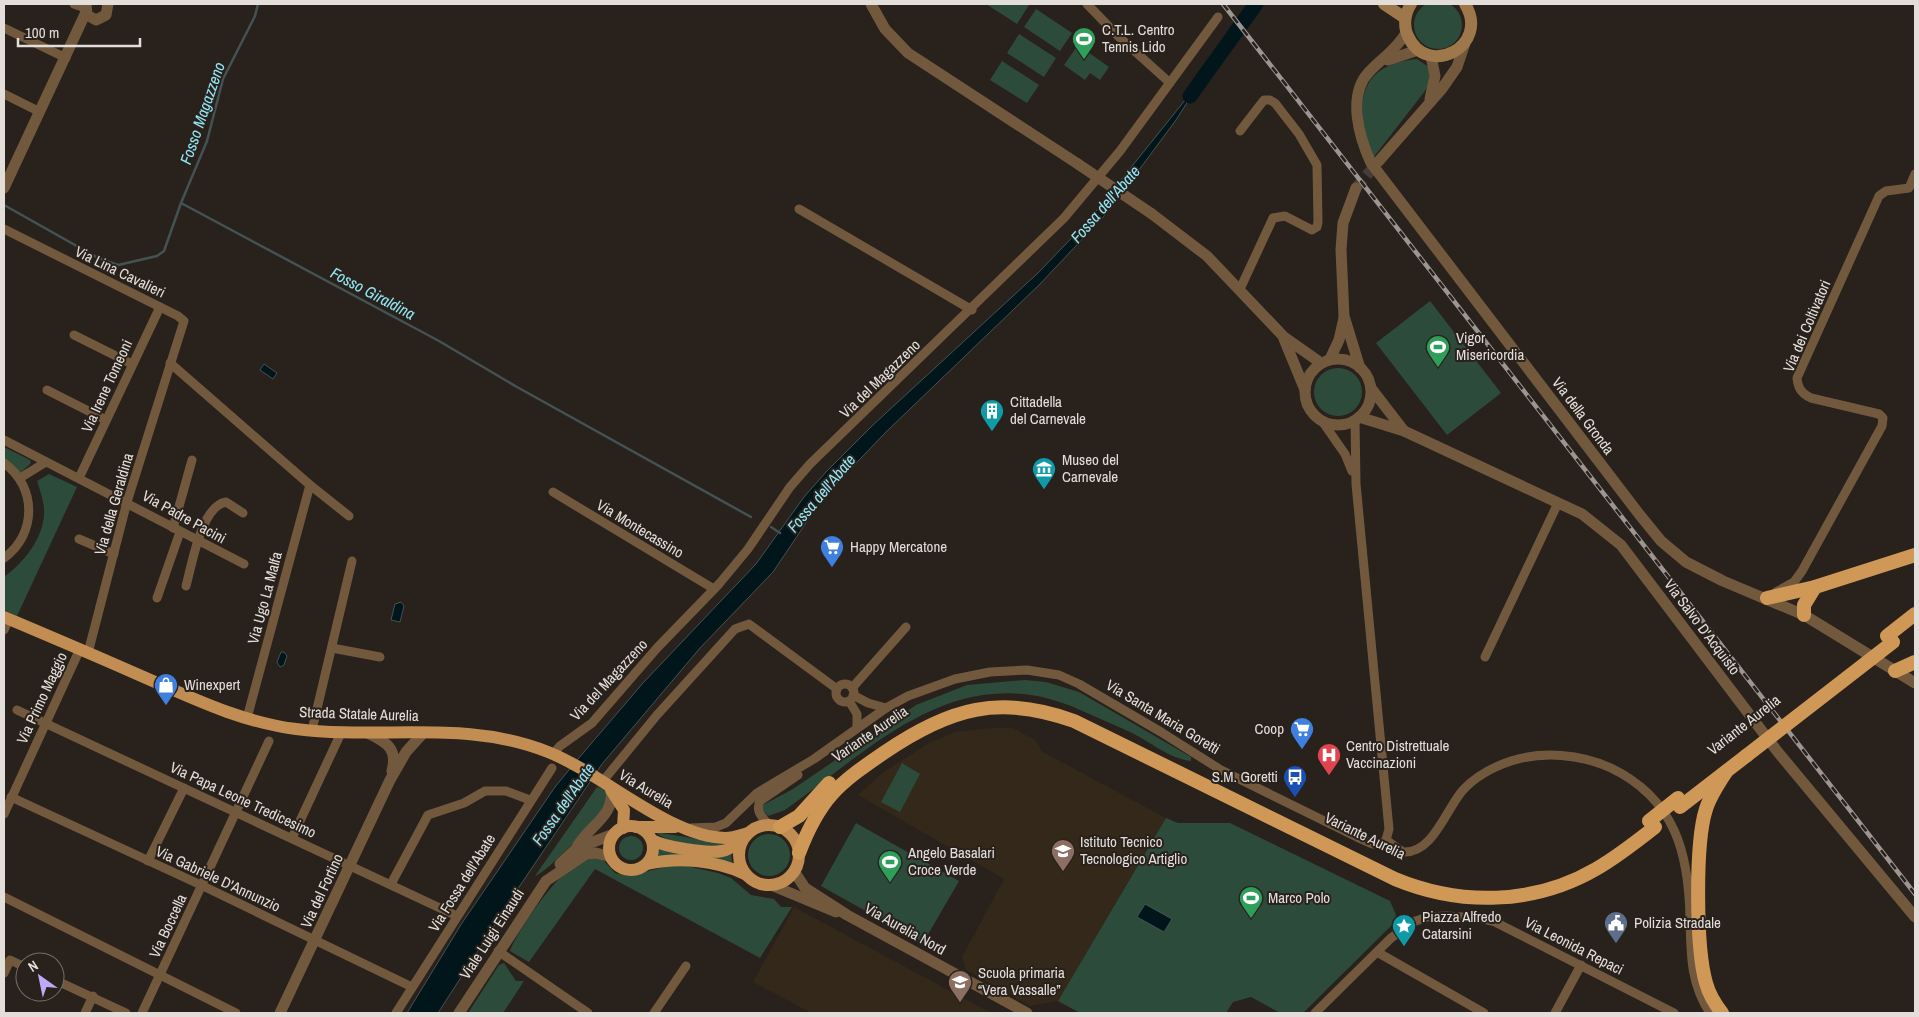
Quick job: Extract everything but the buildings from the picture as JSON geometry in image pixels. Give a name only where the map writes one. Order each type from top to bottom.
[{"type":"highway","points":[[1765,597],[1815,587],[1915,555]]},
{"type":"highway","points":[[1804,615],[1804,605],[1815,587]]},
{"type":"highway","name":"Variante Aurelia","points":[[799,853],[825,799],[863,767],[930,724],[962,712],[998,707],[1036,710],[1074,721],[1395,879],[1425,890],[1456,896],[1488,899],[1537,892],[1562,885],[1607,863],[1652,824],[1890,639],[1915,614]]},
{"type":"highway","name":"Variante Aurelia","points":[[1890,639],[1915,625]]},
{"type":"highway","points":[[1895,671],[1915,662]]},
{"type":"highway","name":"Variante Aurelia","points":[[775,826],[799,816],[821,790],[839,774],[912,723],[955,705],[1002,698],[1046,703],[1080,714],[1389,866],[1422,880],[1452,887],[1496,890],[1549,880],[1594,860],[1652,824]]},
{"type":"highway","name":"Variante Aurelia","points":[[1679,803],[1726,772],[1743,752]]},
{"type":"highway","points":[[1722,1013],[1710,994],[1703,970],[1699,885],[1703,821],[1709,801],[1726,772]]},
{"type":"main road","points":[[1384,4],[1405,18]]},
{"type":"main road","points":[[1411,4],[1405,18],[1406,33],[1418,50],[1431,56],[1450,54],[1465,43],[1471,28],[1469,7]]},
{"type":"main road","name":"Strada Statale Aurelia","points":[[6,622],[84,651],[183,695],[247,718],[312,730],[341,733],[424,732],[479,734],[532,746],[553,754],[605,783]]},
{"type":"main road","name":"Via Aurelia","points":[[605,783],[661,817],[686,828],[725,838],[745,836]]},
{"type":"main road","name":"Via Aurelia","points":[[605,783],[624,810],[618,831]]},
{"type":"main road","points":[[775,826],[793,837],[799,853],[794,871],[782,882],[771,886],[756,883],[745,874],[724,866],[686,860],[669,860],[647,864],[639,869],[625,869],[616,865],[611,857],[609,845],[618,831],[636,827],[660,844],[714,852],[728,849],[756,828],[775,826]]},
{"type":"main road","name":"Via Aurelia","points":[[636,827],[686,828]]},
{"type":"main road","points":[[745,836],[738,857],[745,874]]},
{"type":"main road","points":[[647,864],[652,855],[652,840]]},
{"type":"street","points":[[68,53],[83,33],[108,12],[108,4]]},
{"type":"street","points":[[871,4],[885,29],[908,53],[1078,164],[1195,245],[1240,289],[1284,337],[1326,361],[1341,359],[1360,368]]},
{"type":"street","points":[[1087,4],[1118,36],[1170,83]]},
{"type":"street","points":[[82,7],[93,19],[99,19]]},
{"type":"street","points":[[4,188],[68,53],[82,7]]},
{"type":"street","name":"Via del Magazzeno","points":[[553,754],[560,746],[592,722],[657,648],[714,589],[748,549],[790,487],[810,464],[972,310],[1064,218],[1120,151],[1218,17]]},
{"type":"street","points":[[4,28],[68,53]]},
{"type":"street","name":"Via della Gronda","points":[[1406,33],[1394,50],[1364,79],[1357,100],[1364,145],[1371,163],[1661,541],[1691,565],[1804,615],[1915,683]]},
{"type":"street","points":[[1378,162],[1441,90],[1457,67],[1465,43]]},
{"type":"street","name":"Via della Gronda","points":[[1379,64],[1418,50]]},
{"type":"street","points":[[1430,101],[1435,85],[1435,70],[1431,56]]},
{"type":"street","points":[[4,94],[40,112]]},
{"type":"street","points":[[1240,131],[1264,100],[1270,100],[1275,104],[1298,134],[1316,165],[1318,222],[1317,227],[1312,230],[1285,216],[1273,218],[1240,289]]},
{"type":"street","name":"Via dei Coltivatori","points":[[1765,597],[1791,584],[1802,571],[1882,426],[1882,418],[1877,413],[1811,398],[1804,394],[1798,386],[1797,378],[1879,196],[1886,191],[1912,190],[1915,174]]},
{"type":"street","points":[[1305,390],[1307,379],[1326,361],[1339,340],[1344,316],[1342,234],[1346,212],[1356,188]]},
{"type":"street","points":[[799,210],[972,310]]},
{"type":"street","name":"Via Lina Cavalieri","points":[[4,229],[160,307],[184,321],[170,363]]},
{"type":"street","name":"Via Irene Tomeoni","points":[[79,478],[160,307]]},
{"type":"street","points":[[1344,316],[1360,368],[1369,380],[1371,388],[1368,404],[1357,419],[1356,484],[1388,829],[1386,840],[1402,852],[1420,848],[1429,840],[1452,803],[1467,786],[1489,770],[1516,759],[1540,756],[1568,756],[1591,761],[1616,770],[1636,783],[1653,799],[1670,821],[1678,837],[1688,878],[1693,975],[1698,992],[1710,1013]]},
{"type":"street","points":[[74,335],[132,364]]},
{"type":"street","points":[[1284,337],[1305,390],[1309,409],[1322,421],[1345,454],[1356,484]]},
{"type":"street","points":[[170,363],[310,485],[349,516]]},
{"type":"street","name":"Via della Geraldina","points":[[84,651],[170,363]]},
{"type":"street","name":"Via Salvo D'Acquisto","points":[[1371,388],[1404,431]]},
{"type":"street","points":[[48,390],[106,420]]},
{"type":"street","points":[[1322,421],[1335,425],[1357,419]]},
{"type":"street","name":"Via Salvo D'Acquisto","points":[[1357,419],[1404,431],[1582,514],[1621,545],[1778,751],[1915,917]]},
{"type":"street","name":"Via Padre Pacini","points":[[4,440],[127,502],[198,542],[244,564]]},
{"type":"street","points":[[157,598],[177,530],[192,460]]},
{"type":"street","points":[[20,478],[46,462]]},
{"type":"street","points":[[4,463],[20,478],[29,504],[27,525],[21,540],[4,558]]},
{"type":"street","name":"Via Ugo La Malfa","points":[[247,718],[310,485]]},
{"type":"street","name":"Via Montecassino","points":[[553,492],[714,589]]},
{"type":"street","points":[[186,586],[198,542],[207,519],[215,506],[228,503],[243,513]]},
{"type":"street","points":[[1485,657],[1558,503]]},
{"type":"street","points":[[79,539],[114,554]]},
{"type":"street","points":[[312,730],[352,561]]},
{"type":"street","points":[[605,783],[657,715],[735,629],[749,624],[837,689],[838,699],[851,694],[906,627]]},
{"type":"street","points":[[332,648],[380,657]]},
{"type":"street","name":"Via Primo Maggio","points":[[4,814],[45,722],[84,651]]},
{"type":"street","name":"Via Santa Maria Goretti","points":[[686,828],[726,824],[757,793],[814,759],[886,708],[930,687],[980,674],[1027,670],[1059,675],[1095,694],[1222,770],[1372,844],[1380,844],[1386,840]]},
{"type":"street","points":[[837,689],[844,685],[851,694],[857,714],[857,728]]},
{"type":"street","points":[[851,694],[868,703],[886,708]]},
{"type":"street","name":"Via Papa Leone Tredicesimo","points":[[17,710],[457,916]]},
{"type":"street","points":[[368,732],[384,741],[394,751]]},
{"type":"street","points":[[400,732],[406,752]]},
{"type":"street","name":"Via del Fortino","points":[[390,780],[395,760],[394,751],[400,732]]},
{"type":"street","name":"Via del Fortino","points":[[280,1013],[390,780],[406,752],[424,732]]},
{"type":"street","points":[[292,838],[341,733]]},
{"type":"street","name":"Via Boccella","points":[[142,1013],[203,886],[269,741]]},
{"type":"street","name":"Via Santa Maria Goretti","points":[[775,826],[759,812],[760,801],[791,780],[814,759]]},
{"type":"street","name":"Via Fossa dell'Abate","points":[[396,1013],[552,768]]},
{"type":"street","name":"Viale Luigi Einaudi","points":[[460,1013],[540,888],[608,812],[612,799],[605,783]]},
{"type":"street","points":[[148,861],[184,788]]},
{"type":"street","points":[[391,884],[428,815],[464,802],[485,791],[502,790],[530,800]]},
{"type":"street","name":"Via Gabriele D'Annunzio","points":[[11,797],[203,886],[412,987]]},
{"type":"street","name":"Viale Luigi Einaudi","points":[[577,848],[618,831]]},
{"type":"street","name":"Viale Luigi Einaudi","points":[[553,874],[586,854],[611,857]]},
{"type":"street","name":"Via Aurelia Nord","points":[[794,871],[805,888],[847,915],[1027,1013]]},
{"type":"street","name":"Via Aurelia Nord","points":[[771,886],[822,908],[847,915]]},
{"type":"street","points":[[4,897],[236,1013]]},
{"type":"street","name":"Via Leonida Repaci","points":[[1315,1013],[1402,928],[1421,918],[1437,916],[1466,916],[1495,922],[1674,1013]]},
{"type":"street","points":[[498,951],[588,1013]]},
{"type":"street","points":[[1377,952],[1484,1013]]},
{"type":"street","points":[[4,973],[10,960],[15,962]]},
{"type":"street","points":[[1555,1013],[1581,965]]},
{"type":"street","points":[[654,1013],[686,966]]},
{"type":"street","points":[[65,984],[126,1013]]},
{"type":"street","points":[[85,1013],[93,996]]},
{"type":"shaded area","name":"Istituto Tecnico Tecnologico Artiglio","points":[[990,728],[1013,728],[1035,740],[1043,752],[1166,818],[1058,1001],[1030,1006],[966,970],[962,957],[1004,879],[858,795],[881,774],[929,743],[955,732]]},
{"type":"shaded area","points":[[794,907],[991,1013],[811,1013],[753,982]]},
{"type":"green space","points":[[1438,1],[1447,3],[1455,8],[1460,16],[1462,25],[1460,34],[1455,42],[1447,47],[1438,49],[1429,47],[1421,42],[1416,34],[1414,25],[1416,16],[1421,8],[1429,3]]},
{"type":"green space","points":[[986,4],[1027,4],[1029,5],[1017,24]]},
{"type":"green space","points":[[1036,9],[1072,33],[1060,51],[1024,27]]},
{"type":"green space","points":[[1019,34],[1056,58],[1044,77],[1007,53]]},
{"type":"green space","name":"C.T.L. Centro Tennis Lido","points":[[1078,45],[1109,67],[1100,80],[1090,73],[1085,80],[1064,65]]},
{"type":"green space","points":[[1417,59],[1430,68],[1428,87],[1373,158],[1368,145],[1363,116],[1365,90],[1370,80],[1388,66],[1401,61]]},
{"type":"green space","points":[[1002,61],[1039,85],[1027,103],[990,80]]},
{"type":"green space","name":"Vigor Misericordia","points":[[1430,301],[1501,393],[1447,435],[1376,343]]},
{"type":"green space","points":[[1333,368],[1343,368],[1355,375],[1362,387],[1362,397],[1355,409],[1343,416],[1333,416],[1325,412],[1318,405],[1314,397],[1314,387],[1318,379],[1325,372]]},
{"type":"green space","points":[[4,447],[30,460],[31,463],[20,473],[4,458]]},
{"type":"green space","points":[[49,474],[77,487],[17,616],[4,610],[4,577],[26,556],[38,538],[44,518],[44,508],[37,481]]},
{"type":"green space","points":[[1025,680],[1046,682],[1079,692],[1191,757],[1191,761],[1175,757],[1130,732],[1078,709],[1035,696],[994,694],[956,701],[920,716],[886,736],[785,810],[768,816],[762,809],[763,805],[793,789],[916,705],[967,685]]},
{"type":"green space","points":[[902,763],[920,774],[900,812],[881,802]]},
{"type":"green space","points":[[597,787],[604,789],[607,796],[607,802],[602,811],[562,855],[535,876]]},
{"type":"green space","name":"Marco Polo","points":[[1166,818],[1178,823],[1230,823],[1390,901],[1396,915],[1395,922],[1303,1013],[1280,1013],[1251,997],[1233,1002],[1226,1013],[1080,1013],[1058,1001]]},
{"type":"green space","name":"Angelo Basalari Croce Verde","points":[[856,823],[959,881],[923,943],[821,886]]},
{"type":"green space","points":[[655,832],[723,843],[730,842],[725,847],[688,844],[670,840]]},
{"type":"green space","points":[[769,834],[784,840],[790,855],[784,870],[769,876],[754,870],[748,855],[754,840]]},
{"type":"green space","points":[[631,836],[640,839],[643,848],[640,857],[631,860],[622,857],[619,848],[622,839]]},
{"type":"green space","points":[[658,848],[731,852],[732,862],[657,857]]},
{"type":"green space","points":[[598,858],[604,861],[615,873],[627,876],[678,864],[718,873],[731,878],[751,895],[774,899],[781,907],[792,907],[760,958],[595,869],[529,962],[510,951],[531,914],[563,875],[583,860]]},
{"type":"green space","points":[[504,963],[516,981],[524,981],[503,1013],[468,1013],[499,965]]},
{"type":"water","points":[[1202,79],[1176,120],[1107,213],[1039,285],[886,432],[838,482],[820,502],[773,572],[700,648],[602,764],[519,887],[438,1013],[407,1013],[462,923],[555,787],[578,759],[643,683],[756,564],[804,497],[826,472],[873,425],[1038,273],[1088,221]]},
{"type":"water","points":[[264,364],[277,373],[273,379],[260,370]]},
{"type":"water","points":[[401,602],[404,606],[400,622],[391,620],[395,604]]},
{"type":"water","points":[[281,652],[284,652],[287,656],[284,665],[280,667],[277,662]]},
{"type":"water","points":[[1145,904],[1172,919],[1164,932],[1137,917]]},
{"type":"waterway","name":"Fosso Magazzeno","points":[[181,203],[207,141],[223,79],[255,16],[258,4]]},
{"type":"waterway","name":"Fossa dell'Abate","points":[[1190,96],[1256,4]]},
{"type":"waterway","name":"Fosso Giraldina","points":[[4,205],[98,258],[118,265],[157,256],[164,251],[181,203],[439,341],[517,387],[751,517]]},
{"type":"waterway","name":"Fosso Giraldina","points":[[771,527],[780,533]]},
{"type":"tunnel","points":[[1356,188],[1378,162]]},
{"type":"railway","points":[[1223,4],[1915,894]]},
{"type":"place","name":"C.T.L. Centro Tennis Lido","points":[[1084,60]]},
{"type":"place","name":"Vigor Misericordia","points":[[1438,368]]},
{"type":"place","name":"Cittadella del Carnevale","points":[[992,432]]},
{"type":"place","name":"Museo del Carnevale","points":[[1044,490]]},
{"type":"place","name":"Happy Mercatone","points":[[832,568]]},
{"type":"place","name":"Winexpert","points":[[166,706]]},
{"type":"place","name":"Coop","points":[[1302,750]]},
{"type":"place","name":"Centro Distrettuale Vaccinazioni","points":[[1329,776]]},
{"type":"place","name":"S.M. Goretti","points":[[1295,798]]},
{"type":"place","name":"Istituto Tecnico Tecnologico Artiglio","points":[[1063,872]]},
{"type":"place","name":"Angelo Basalari Croce Verde","points":[[890,883]]},
{"type":"place","name":"Marco Polo","points":[[1251,919]]},
{"type":"place","name":"Polizia Stradale","points":[[1616,944]]},
{"type":"place","name":"Piazza Alfredo Catarsini","points":[[1404,947]]},
{"type":"place","name":"Scuola primaria “Vera Vassalle”","points":[[960,1003]]}]
